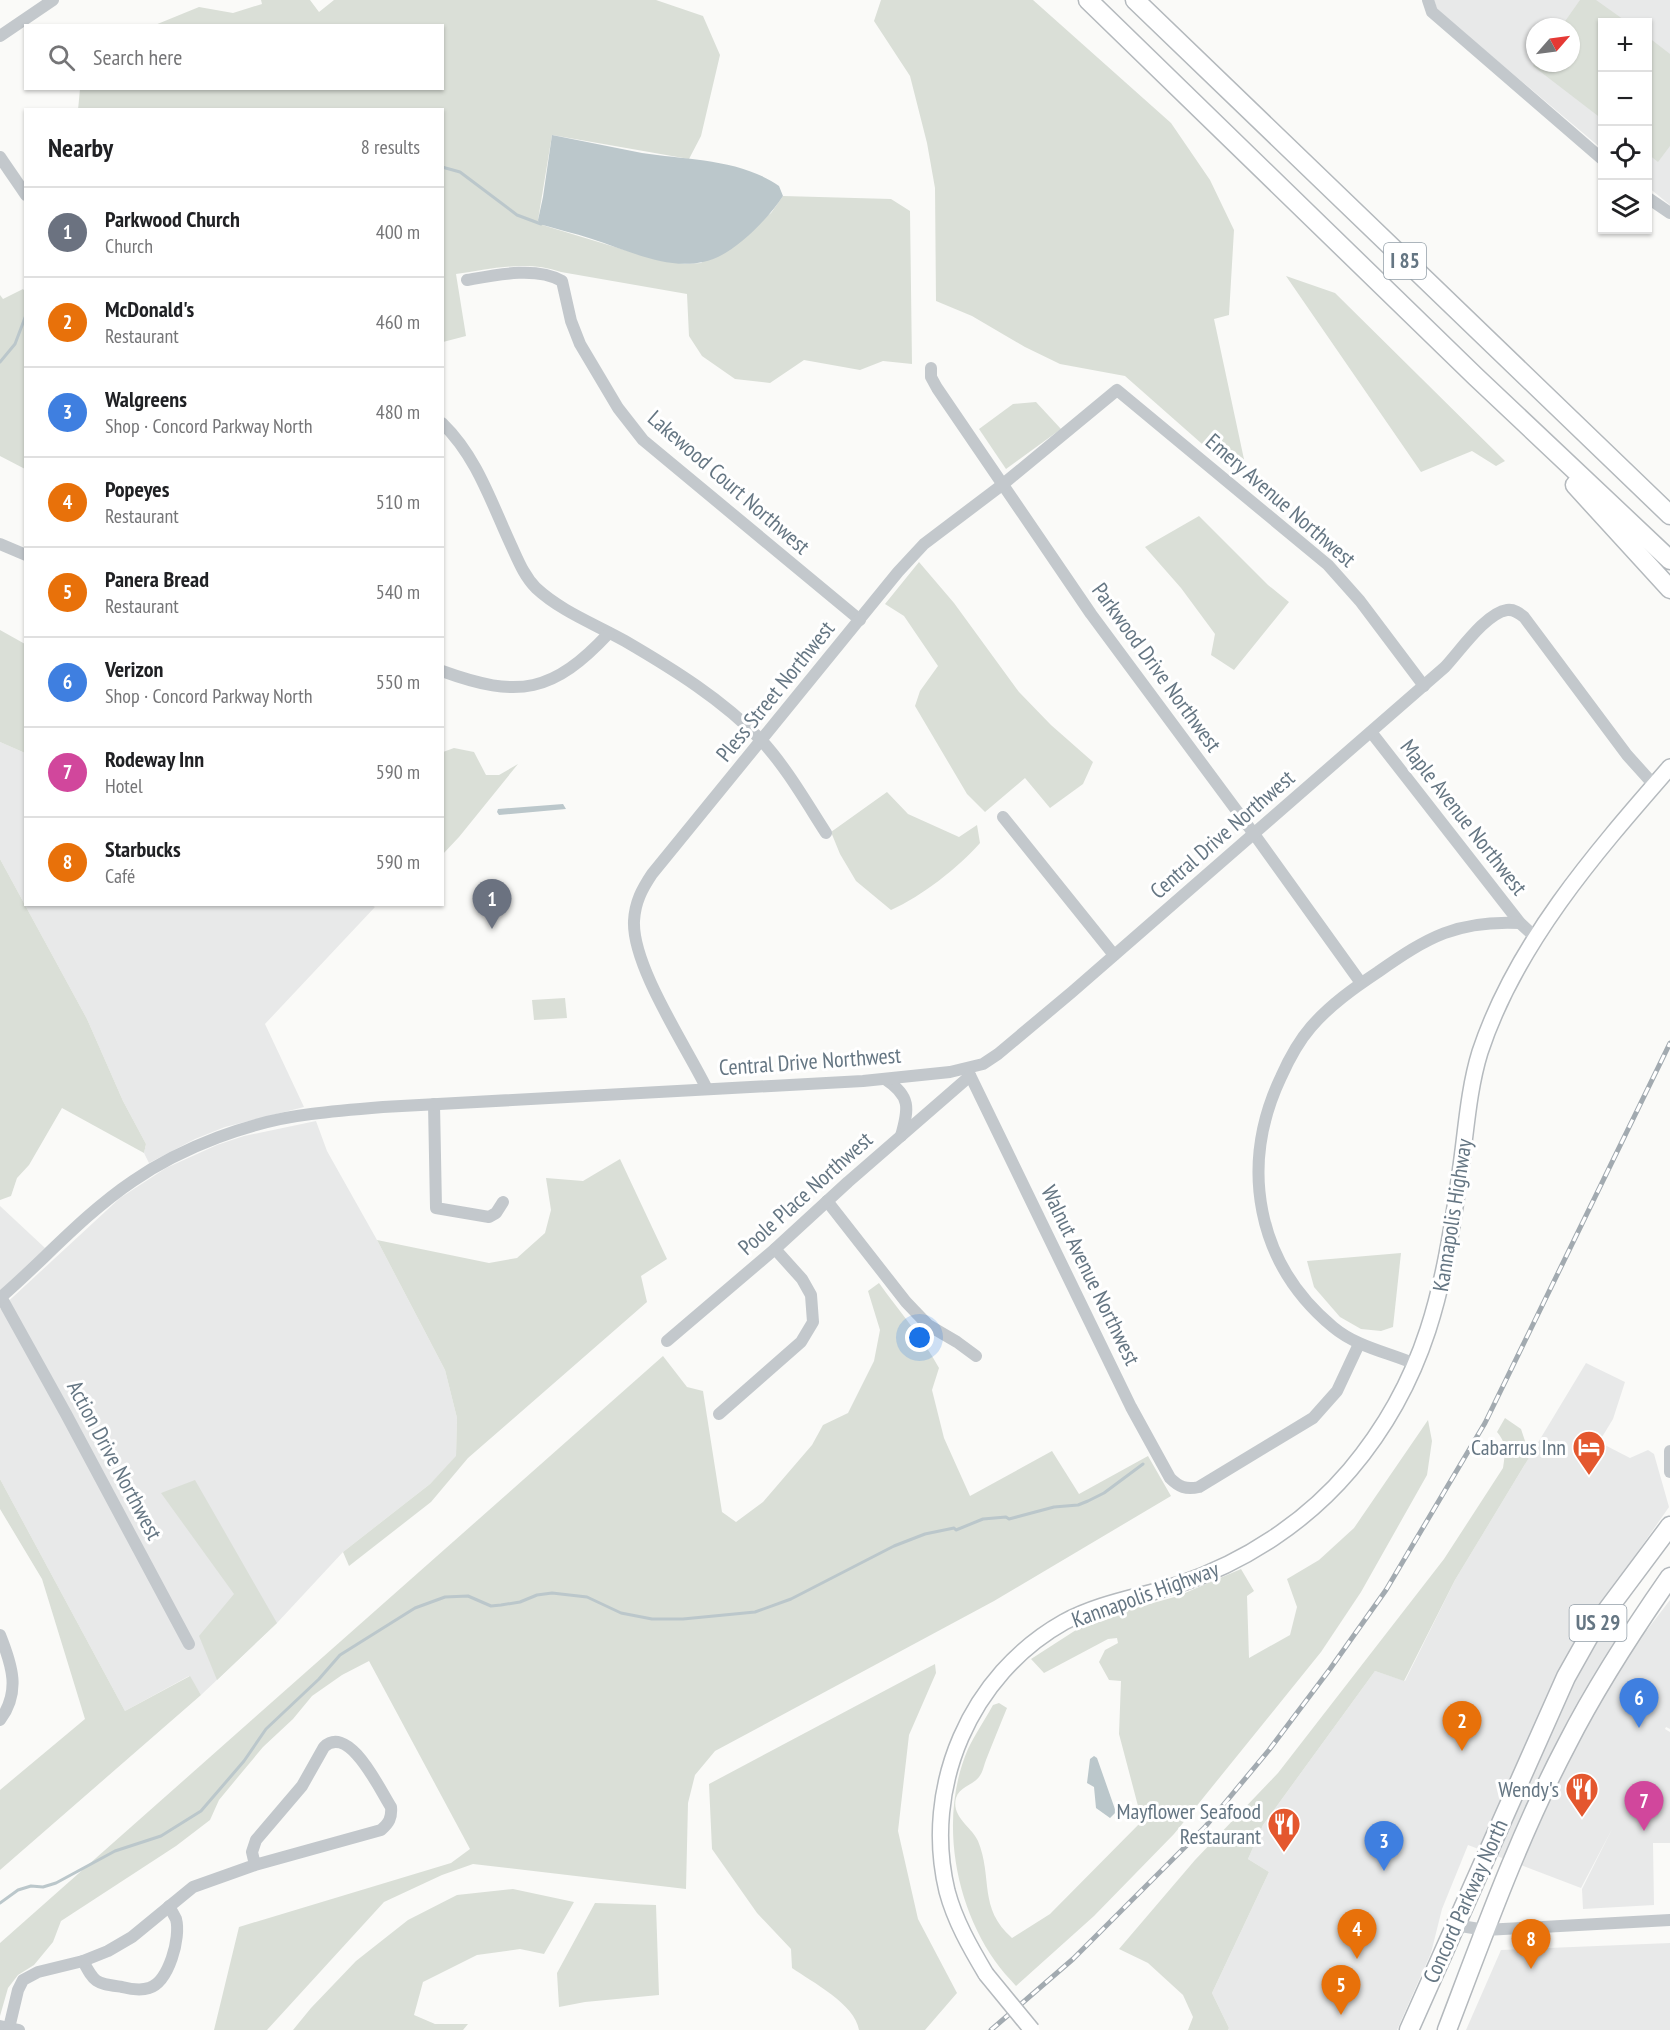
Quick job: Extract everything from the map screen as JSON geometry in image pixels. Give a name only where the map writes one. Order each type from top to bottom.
[{"type":"highway","name":"I 85","points":[[1088,0],[1476,377],[1670,560]]},
{"type":"highway","name":"I 85","points":[[1135,0],[1670,515]]},
{"type":"highway","points":[[1476,377],[1670,589]]},
{"type":"highway","points":[[1568,418],[1670,499]]},
{"type":"highway","name":"Concord Parkway North","points":[[1409,2030],[1528,1758],[1576,1658],[1616,1596],[1670,1526]]},
{"type":"highway","name":"Concord Parkway North","points":[[1447,2030],[1505,1879],[1566,1744],[1616,1657],[1670,1576]]},
{"type":"main road","name":"Kannapolis Highway","points":[[1032,2030],[986,1974],[957,1920],[948,1894],[941,1847],[940,1821],[954,1753],[972,1715],[984,1696],[1013,1662],[1062,1623],[1101,1606],[1206,1574],[1248,1553],[1285,1529],[1325,1495],[1364,1452],[1383,1425],[1415,1364],[1437,1305],[1445,1274],[1472,1088],[1480,1054],[1527,930],[1670,767]]},
{"type":"street","points":[[0,36],[53,0]]},
{"type":"street","points":[[1426,1],[1432,12],[1598,156]]},
{"type":"street","points":[[2,160],[24,192]]},
{"type":"street","points":[[1652,202],[1670,213]]},
{"type":"street","points":[[1652,202],[1670,224]]},
{"type":"street","name":"Lakewood Court Northwest","points":[[467,280],[528,274],[552,275],[562,281],[571,321],[580,344],[632,427],[643,440],[860,620]]},
{"type":"street","name":"Parkwood Drive Northwest","points":[[931,368],[931,377],[937,388],[1091,614],[1361,983]]},
{"type":"street","name":"Pless Street Northwest","points":[[707,1089],[645,969],[637,948],[634,918],[641,891],[652,874],[898,572],[924,544],[1002,485],[1117,390]]},
{"type":"street","name":"Emery Avenue Northwest","points":[[1117,390],[1328,565],[1360,601],[1424,686]]},
{"type":"street","points":[[444,425],[453,433],[471,458],[529,580],[554,603],[624,640],[694,685],[735,715],[762,741],[799,791],[826,833]]},
{"type":"street","points":[[0,544],[24,554]]},
{"type":"street","name":"Central Drive Northwest","points":[[1,1298],[94,1212],[132,1181],[197,1147],[250,1127],[308,1114],[434,1104],[885,1079],[969,1072],[998,1054],[1424,686],[1445,667],[1495,613],[1510,609],[1524,617],[1627,755],[1654,785]]},
{"type":"street","points":[[444,672],[489,685],[510,688],[530,687],[549,682],[572,668],[609,633]]},
{"type":"street","name":"Maple Avenue Northwest","points":[[1371,732],[1527,930]]},
{"type":"street","points":[[1003,818],[1114,955]]},
{"type":"street","points":[[1415,1364],[1359,1344],[1326,1320],[1300,1293],[1281,1267],[1271,1244],[1260,1206],[1259,1146],[1263,1124],[1272,1097],[1291,1056],[1310,1028],[1322,1015],[1361,983],[1430,938],[1481,923],[1527,930]]},
{"type":"street","name":"Poole Place Northwest","points":[[667,1341],[776,1249],[969,1072]]},
{"type":"street","name":"Walnut Avenue Northwest","points":[[969,1072],[1131,1407],[1170,1478],[1177,1485],[1189,1488],[1199,1487],[1313,1418],[1337,1391],[1359,1344]]},
{"type":"street","points":[[885,1079],[897,1087],[906,1100],[907,1111],[901,1136]]},
{"type":"street","points":[[434,1104],[436,1208],[489,1217],[496,1213],[503,1202]]},
{"type":"street","points":[[827,1201],[906,1302],[928,1325],[976,1356]]},
{"type":"street","points":[[718,1414],[801,1342],[813,1322],[812,1295],[776,1249]]},
{"type":"street","name":"Action Drive Northwest","points":[[1,1298],[189,1644]]},
{"type":"street","points":[[1670,1452],[1670,1472]]},
{"type":"street","points":[[0,1635],[11,1663],[13,1678],[11,1698],[0,1720]]},
{"type":"street","points":[[9,2028],[18,1990],[23,1980],[38,1972],[82,1961],[108,1951],[132,1936],[193,1887],[255,1865],[381,1830],[388,1824],[392,1815],[391,1807],[357,1753],[346,1745],[336,1742],[328,1743],[302,1786],[256,1840],[252,1852],[255,1865]]},
{"type":"street","points":[[82,1961],[92,1979],[102,1984],[140,1989],[150,1988],[164,1978],[177,1936],[176,1920],[169,1906]]},
{"type":"street","points":[[1455,1925],[1485,1930],[1670,1920]]},
{"type":"shaded area","points":[[261,0],[310,0],[319,12],[334,0],[656,0],[703,16],[720,55],[701,136],[689,159],[552,135],[539,224],[658,260],[685,264],[701,263],[771,213],[783,196],[891,199],[910,211],[912,364],[883,361],[860,370],[804,360],[770,383],[735,379],[702,356],[689,336],[687,294],[548,268],[522,266],[456,274],[466,336],[444,342],[444,108],[78,108],[80,90],[444,90],[444,24],[157,24],[199,7],[233,13],[262,4]]},
{"type":"shaded area","points":[[881,0],[1033,0],[1171,123],[1210,180],[1234,230],[1229,315],[1214,319],[1245,464],[1235,473],[1125,376],[1060,364],[1025,347],[972,316],[936,301],[935,188],[927,143],[910,76],[874,21]]},
{"type":"shaded area","points":[[1434,0],[1670,0],[1670,205],[1652,190],[1652,18],[1598,18],[1598,146],[1438,11]]},
{"type":"shaded area","points":[[1580,0],[1596,0],[1621,18],[1598,18],[1598,116],[1541,72],[1580,72],[1580,18],[1567,18]]},
{"type":"shaded area","points":[[1652,40],[1670,54],[1670,146],[1658,162],[1652,157]]},
{"type":"shaded area","points":[[552,135],[642,153],[695,159],[748,170],[779,186],[783,196],[768,216],[748,236],[714,259],[689,264],[647,258],[539,224]]},
{"type":"shaded area","points":[[1286,276],[1335,293],[1505,461],[1496,466],[1472,451],[1421,472]]},
{"type":"shaded area","points":[[24,290],[24,468],[0,456],[0,295],[3,299]]},
{"type":"shaded area","points":[[1036,402],[1061,429],[1006,469],[979,429],[1013,404]]},
{"type":"shaded area","points":[[1199,516],[1268,585],[1289,602],[1234,670],[1211,655],[1215,634],[1181,588],[1145,547]]},
{"type":"shaded area","points":[[919,562],[954,603],[1019,692],[1051,725],[1093,762],[1083,784],[1050,808],[1025,778],[985,812],[967,794],[915,706],[920,691],[938,666],[904,616],[885,604]]},
{"type":"shaded area","points":[[0,630],[24,643],[24,753],[0,742]]},
{"type":"shaded area","points":[[0,742],[24,753],[24,903],[0,859]]},
{"type":"shaded area","points":[[454,748],[474,752],[486,775],[499,775],[518,764],[444,853],[444,752]]},
{"type":"shaded area","points":[[887,792],[908,814],[959,837],[977,825],[980,843],[939,881],[891,910],[856,881],[840,854],[831,832]]},
{"type":"shaded area","points":[[563,804],[566,809],[499,815],[497,812],[498,809]]},
{"type":"shaded area","points":[[0,859],[87,1019],[123,1101],[146,1144],[144,1153],[62,1108],[29,1165],[17,1178],[11,1196],[0,1200]]},
{"type":"shaded area","points":[[26,906],[375,907],[265,1024],[304,1107],[225,1127],[195,1139],[149,1163],[144,1153],[146,1144],[123,1101],[87,1019]]},
{"type":"shaded area","points":[[565,998],[567,1018],[534,1020],[532,1000]]},
{"type":"shaded area","points":[[316,1121],[327,1151],[377,1240],[445,1370],[457,1418],[456,1457],[430,1484],[343,1552],[277,1623],[201,1695],[189,1676],[125,1711],[0,1479],[0,1309],[120,1198],[166,1168],[217,1145],[244,1136]]},
{"type":"shaded area","points":[[620,1159],[667,1259],[641,1276],[647,1302],[468,1458],[431,1502],[349,1566],[343,1552],[430,1484],[456,1456],[457,1418],[445,1370],[377,1240],[489,1263],[517,1258],[545,1233],[551,1210],[546,1178],[583,1181]]},
{"type":"shaded area","points":[[0,1206],[45,1248],[0,1291]]},
{"type":"shaded area","points":[[1401,1253],[1393,1327],[1381,1331],[1361,1329],[1340,1317],[1314,1287],[1307,1261]]},
{"type":"shaded area","points":[[879,1283],[918,1335],[939,1368],[932,1390],[944,1438],[970,1496],[1052,1451],[1079,1494],[1148,1456],[1171,1496],[994,1601],[715,1751],[695,1775],[688,1803],[686,1889],[473,1864],[442,1875],[384,1902],[267,2030],[214,2030],[239,1927],[451,1863],[470,1849],[369,1661],[342,1675],[312,1696],[293,1719],[263,1747],[219,1800],[210,1820],[176,1846],[61,1921],[53,1942],[34,1965],[18,1975],[8,1988],[0,2016],[0,1943],[663,1356],[687,1387],[703,1391],[722,1512],[736,1522],[763,1502],[812,1445],[823,1425],[848,1413],[874,1361],[880,1330],[868,1291]]},
{"type":"shaded area","points":[[1586,1363],[1625,1382],[1613,1419],[1599,1442],[1630,1458],[1648,1450],[1654,1454],[1669,1507],[1593,1616],[1647,1630],[1670,1600],[1670,1729],[1666,1727],[1665,1729],[1670,1732],[1670,1843],[1653,1843],[1654,1905],[1583,1909],[1582,1889],[1612,1829],[1581,1888],[1468,1845],[1442,1909],[1431,1953],[1397,2030],[1228,2030],[1212,1993],[1269,1872],[1248,1859],[1263,1825],[1375,1671],[1405,1681],[1455,1580]]},
{"type":"shaded area","points":[[1505,1418],[1521,1429],[1530,1456],[1455,1580],[1404,1681],[1375,1671],[1263,1825],[1248,1859],[1269,1872],[1212,1993],[1229,2028],[1228,2030],[1188,2030],[1193,2017],[1183,1995],[1148,1963],[1119,1949],[1195,1860],[1278,1773],[1444,1559],[1503,1468],[1504,1445],[1497,1432]]},
{"type":"shaded area","points":[[1428,1420],[1432,1441],[1427,1475],[1361,1592],[1321,1652],[1174,1834],[1094,1916],[1016,1986],[997,1964],[969,1913],[955,1858],[954,1802],[959,1775],[968,1749],[993,1705],[999,1703],[1007,1708],[981,1773],[976,1780],[960,1791],[955,1805],[959,1816],[978,1841],[994,1915],[1001,1927],[1012,1938],[1050,1914],[1142,1821],[1119,1734],[1121,1681],[1109,1680],[1099,1662],[1105,1650],[1118,1643],[1117,1638],[1108,1639],[1044,1673],[1031,1659],[1076,1630],[1107,1616],[1178,1596],[1241,1569],[1254,1591],[1247,1596],[1249,1658],[1290,1635],[1297,1607],[1287,1579],[1319,1560],[1354,1528]]},
{"type":"shaded area","points":[[0,1479],[125,1711],[190,1676],[201,1695],[0,1870],[0,1790],[85,1719],[42,1579],[0,1509]]},
{"type":"shaded area","points":[[195,1480],[277,1623],[217,1680],[199,1636],[234,1594],[161,1493]]},
{"type":"shaded area","points":[[935,1664],[936,1673],[909,1735],[898,1831],[918,1919],[957,1993],[925,2030],[859,2030],[850,2011],[831,1994],[792,1968],[791,1949],[757,1913],[712,1849],[709,1784]]},
{"type":"shaded area","points":[[1094,1756],[1097,1758],[1116,1812],[1110,1818],[1096,1808],[1094,1787],[1087,1783],[1090,1759]]},
{"type":"shaded area","points":[[513,1889],[574,1902],[544,1954],[520,1949],[477,1955],[423,1982],[414,2015],[435,2024],[468,2024],[463,2030],[293,2030],[356,1961],[408,1920],[457,1895]]},
{"type":"shaded area","points":[[595,1903],[656,1905],[659,1995],[585,2002],[559,2007],[557,1973]]},
{"type":"shaded area","points":[[1670,1943],[1670,2030],[1466,2030],[1501,1950]]},
{"type":"waterway","points":[[444,168],[460,172],[517,215],[541,224]]},
{"type":"waterway","points":[[0,362],[15,344],[24,320]]},
{"type":"waterway","points":[[0,1903],[18,1890],[56,1883],[115,1851],[161,1836],[201,1811],[244,1761],[266,1729],[319,1679],[340,1655],[415,1608],[445,1597],[468,1596],[491,1606],[520,1602],[537,1595],[552,1593],[587,1597],[621,1613],[652,1619],[683,1619],[755,1612],[791,1599],[894,1546],[925,1534],[954,1528],[956,1530],[983,1519],[1006,1517],[1009,1519],[1054,1507],[1078,1505],[1104,1493],[1143,1464]]},
{"type":"railway","points":[[991,2030],[1073,1959],[1205,1827],[1269,1750],[1386,1590],[1485,1423],[1670,1043]]},
{"type":"place","name":"Parkwood Church","points":[[492,929]]},
{"type":"place","name":"Cabarrus Inn","points":[[1589,1476]]},
{"type":"place","name":"Verizon","points":[[1639,1728]]},
{"type":"place","name":"McDonald's","points":[[1462,1751]]},
{"type":"place","name":"Wendy's","points":[[1582,1818]]},
{"type":"place","name":"Rodeway Inn","points":[[1644,1831]]},
{"type":"place","name":"Mayflower Seafood Restaurant","points":[[1284,1853]]},
{"type":"place","name":"Walgreens","points":[[1384,1871]]},
{"type":"place","name":"Popeyes","points":[[1357,1959]]},
{"type":"place","name":"Starbucks","points":[[1531,1969]]},
{"type":"place","name":"Panera Bread","points":[[1341,2015]]}]
